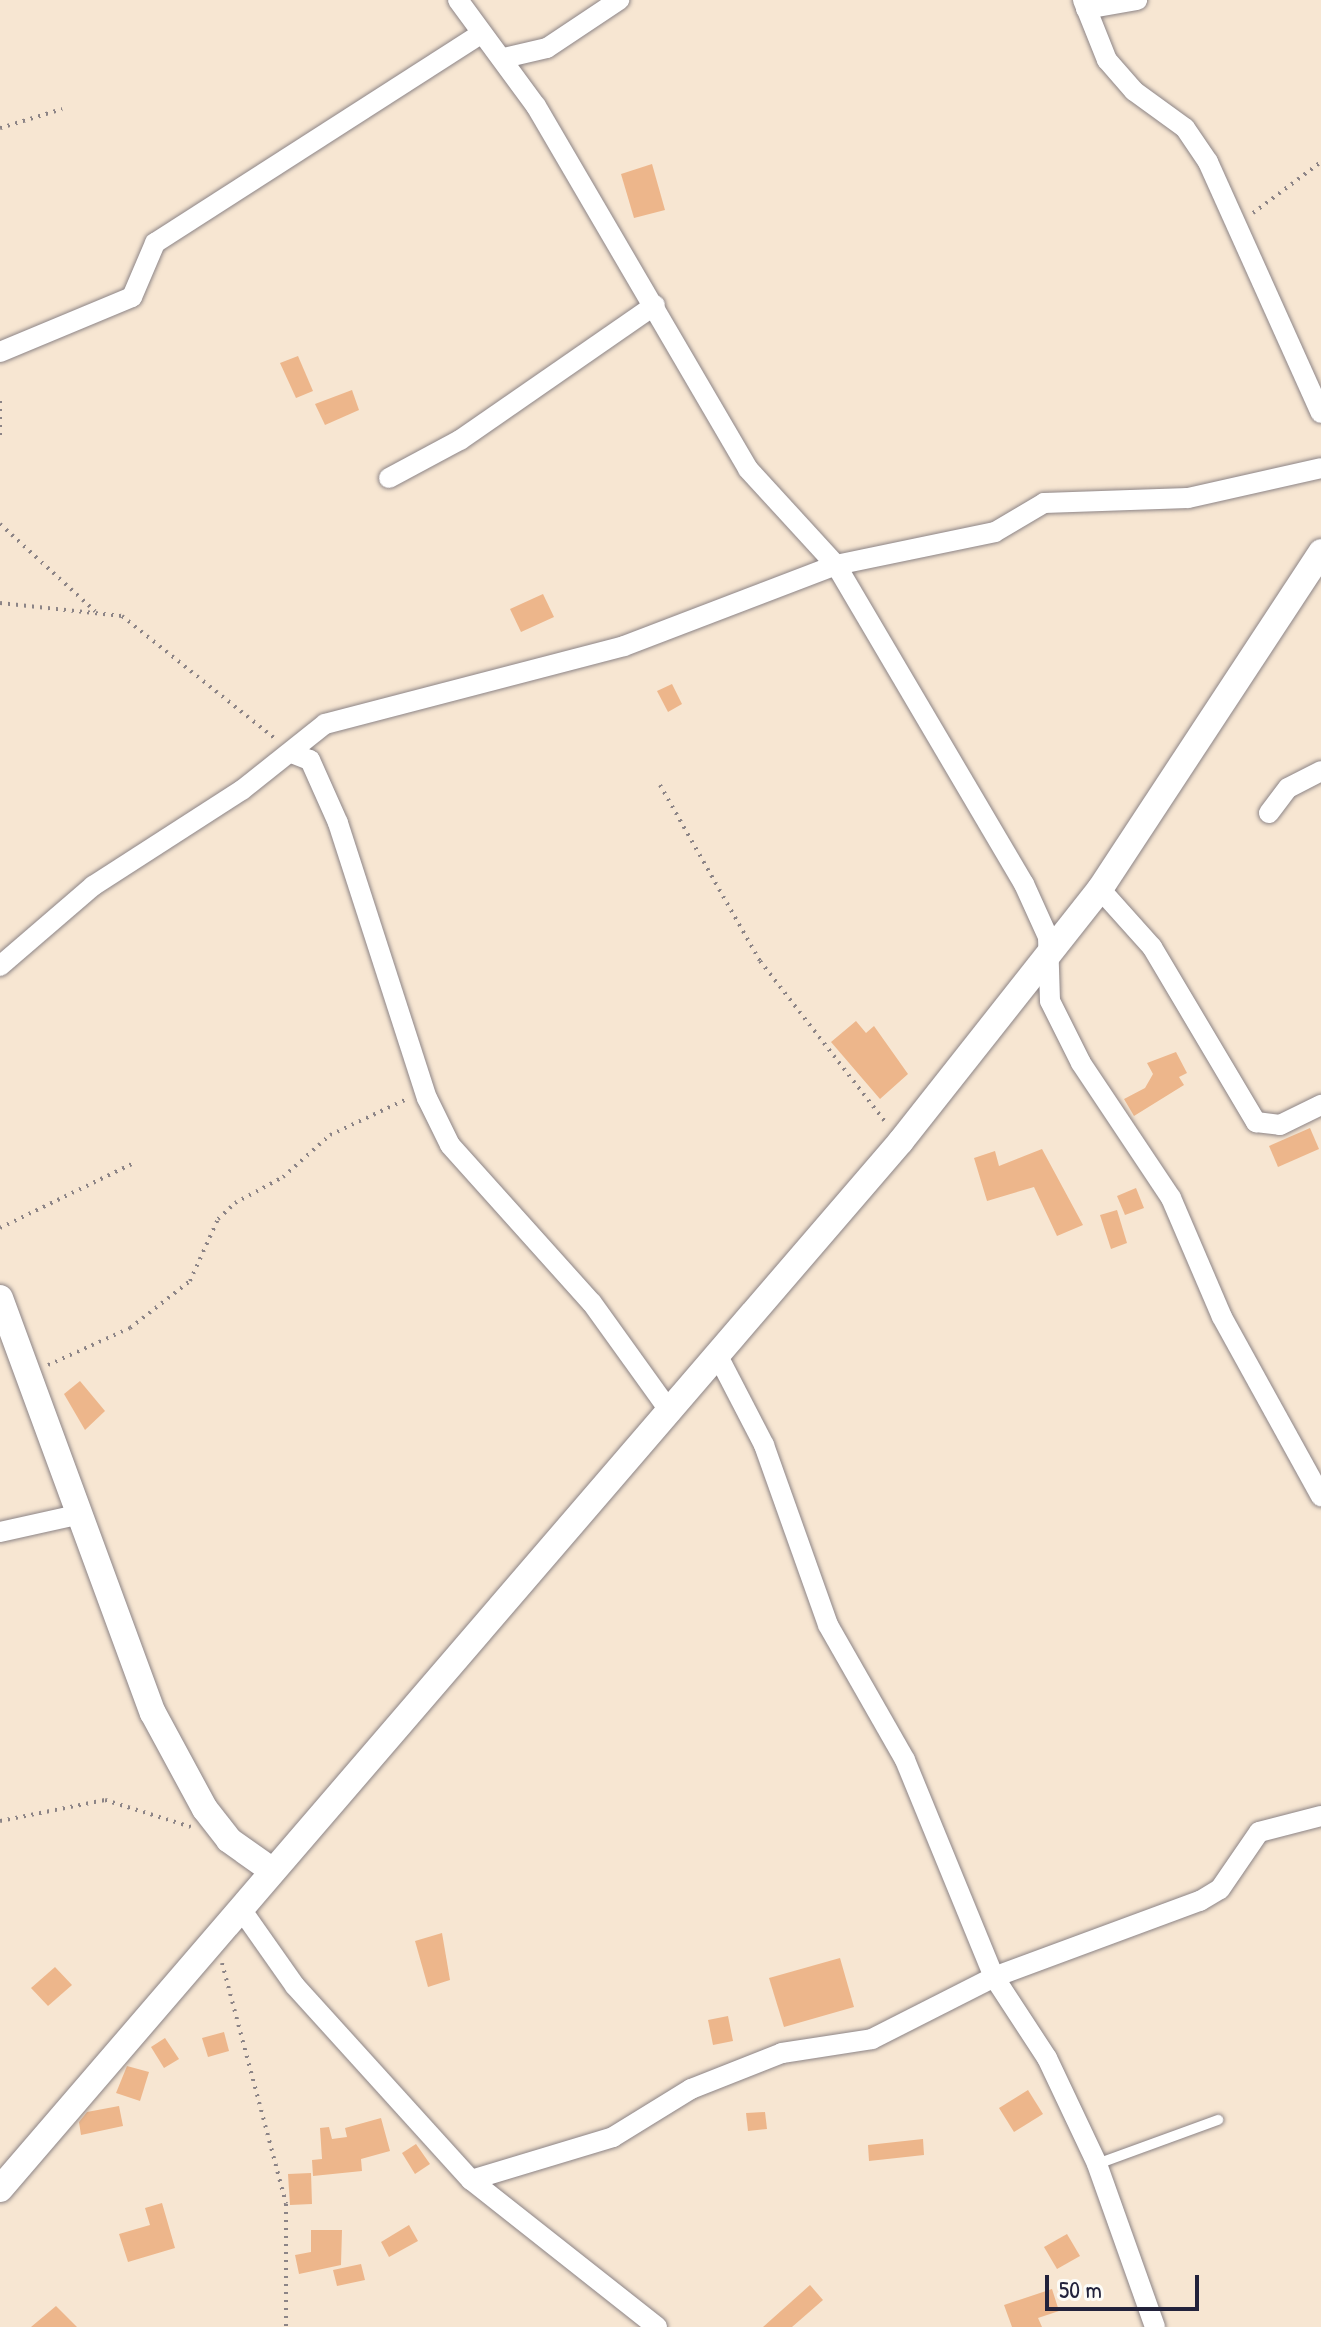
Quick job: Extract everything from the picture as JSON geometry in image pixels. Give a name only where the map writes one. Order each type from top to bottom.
[{"type":"street","points":[[458,0],[479,35],[504,58],[616,253],[655,305],[748,469],[836,565],[1024,884],[1044,923],[1050,1001],[1081,1063],[1171,1198],[1222,1317],[1321,1496]]},
{"type":"street","points":[[504,58],[547,48],[619,0]]},
{"type":"street","points":[[1137,0],[1084,4],[1107,60],[1134,91],[1185,128],[1237,223],[1321,413]]},
{"type":"street","points":[[0,352],[132,297],[155,243],[479,35]]},
{"type":"street","points":[[389,478],[460,440],[655,305]]},
{"type":"street","points":[[0,966],[93,886],[294,754],[325,724],[624,646],[836,565],[995,532],[1044,503],[1188,498],[1321,468]]},
{"type":"street","points":[[0,2189],[243,1912],[270,1869],[720,1360],[901,1141],[1100,889],[1321,552]]},
{"type":"street","points":[[294,754],[310,760],[338,823],[427,1098],[470,1175],[592,1303],[671,1413]]},
{"type":"street","points":[[1269,813],[1288,788],[1321,771]]},
{"type":"street","points":[[1100,889],[1152,947],[1256,1122],[1280,1125],[1321,1105]]},
{"type":"street","points":[[0,1298],[153,1713],[229,1840],[270,1869]]},
{"type":"street","points":[[720,1360],[764,1445],[828,1625],[941,1834],[994,1977],[1047,2058],[1097,2164],[1155,2327]]},
{"type":"street","points":[[0,1532],[81,1514]]},
{"type":"street","points":[[471,2180],[613,2137],[691,2089],[782,2053],[872,2039],[994,1977],[1200,1901],[1220,1889],[1259,1832],[1321,1816]]},
{"type":"street","points":[[243,1912],[295,1986],[471,2180],[657,2327]]},
{"type":"lane","points":[[1097,2164],[1218,2120]]},
{"type":"path","points":[[0,128],[62,109]]},
{"type":"path","points":[[1237,223],[1321,162]]},
{"type":"path","points":[[0,401],[0,436]]},
{"type":"path","points":[[0,524],[95,611]]},
{"type":"path","points":[[0,603],[95,611],[138,627],[294,754]]},
{"type":"path","points":[[660,785],[760,961],[901,1141]]},
{"type":"path","points":[[28,1374],[130,1328],[190,1281],[218,1219],[330,1135],[403,1098],[427,1098]]},
{"type":"path","points":[[0,1228],[134,1163]]},
{"type":"path","points":[[0,1821],[105,1800],[229,1840]]},
{"type":"path","points":[[217,1942],[257,2113],[281,2179],[286,2327]]},
{"type":"building","points":[[652,164],[665,210],[634,218],[621,174]]},
{"type":"building","points":[[298,356],[313,391],[296,398],[280,363]]},
{"type":"building","points":[[352,390],[359,410],[325,425],[315,404]]},
{"type":"building","points":[[543,594],[554,617],[521,632],[510,609]]},
{"type":"building","points":[[672,684],[682,704],[668,712],[657,691]]},
{"type":"building","points":[[856,1021],[866,1033],[874,1026],[908,1074],[880,1099],[831,1042]]},
{"type":"building","points":[[1176,1052],[1187,1073],[1179,1077],[1184,1085],[1134,1116],[1124,1099],[1145,1088],[1153,1074],[1147,1063]]},
{"type":"building","points":[[1310,1128],[1319,1149],[1278,1167],[1269,1146]]},
{"type":"building","points":[[1042,1149],[1083,1225],[1057,1236],[1034,1187],[987,1201],[974,1158],[995,1151],[999,1166]]},
{"type":"building","points":[[1136,1188],[1144,1208],[1125,1215],[1117,1196]]},
{"type":"building","points":[[1117,1210],[1127,1243],[1111,1249],[1100,1215]]},
{"type":"building","points":[[80,1381],[105,1411],[85,1430],[64,1394]]},
{"type":"building","points":[[442,1933],[450,1980],[428,1987],[415,1941]]},
{"type":"building","points":[[840,1958],[854,2007],[784,2027],[769,1978]]},
{"type":"building","points":[[55,1967],[72,1985],[48,2006],[31,1988]]},
{"type":"building","points":[[728,2016],[733,2041],[713,2045],[708,2020]]},
{"type":"building","points":[[224,2032],[229,2051],[208,2057],[202,2038]]},
{"type":"building","points":[[165,2038],[179,2059],[164,2068],[151,2047]]},
{"type":"building","points":[[127,2066],[149,2072],[140,2101],[116,2093]]},
{"type":"building","points":[[1028,2090],[1043,2114],[1014,2132],[999,2108]]},
{"type":"building","points":[[119,2106],[123,2126],[81,2135],[79,2122],[87,2112]]},
{"type":"building","points":[[765,2112],[767,2129],[748,2131],[746,2113]]},
{"type":"building","points":[[381,2118],[390,2151],[361,2159],[362,2171],[313,2176],[312,2160],[322,2159],[320,2128],[329,2127],[332,2139],[347,2137],[345,2128]]},
{"type":"building","points":[[923,2139],[924,2155],[869,2161],[868,2145]]},
{"type":"building","points":[[416,2144],[430,2164],[415,2174],[402,2153]]},
{"type":"building","points":[[311,2173],[312,2204],[290,2205],[288,2174]]},
{"type":"building","points":[[162,2203],[175,2248],[128,2262],[119,2234],[150,2225],[145,2208]]},
{"type":"building","points":[[409,2225],[418,2241],[389,2257],[381,2242]]},
{"type":"building","points":[[311,2230],[342,2230],[341,2265],[299,2274],[295,2255],[311,2252]]},
{"type":"building","points":[[1067,2234],[1080,2256],[1057,2269],[1044,2247]]},
{"type":"building","points":[[361,2264],[365,2280],[337,2286],[333,2270]]},
{"type":"building","points":[[810,2285],[823,2300],[792,2327],[763,2327]]},
{"type":"building","points":[[1052,2289],[1059,2311],[1038,2318],[1042,2327],[1012,2327],[1004,2305]]},
{"type":"building","points":[[56,2306],[77,2327],[31,2327]]}]
